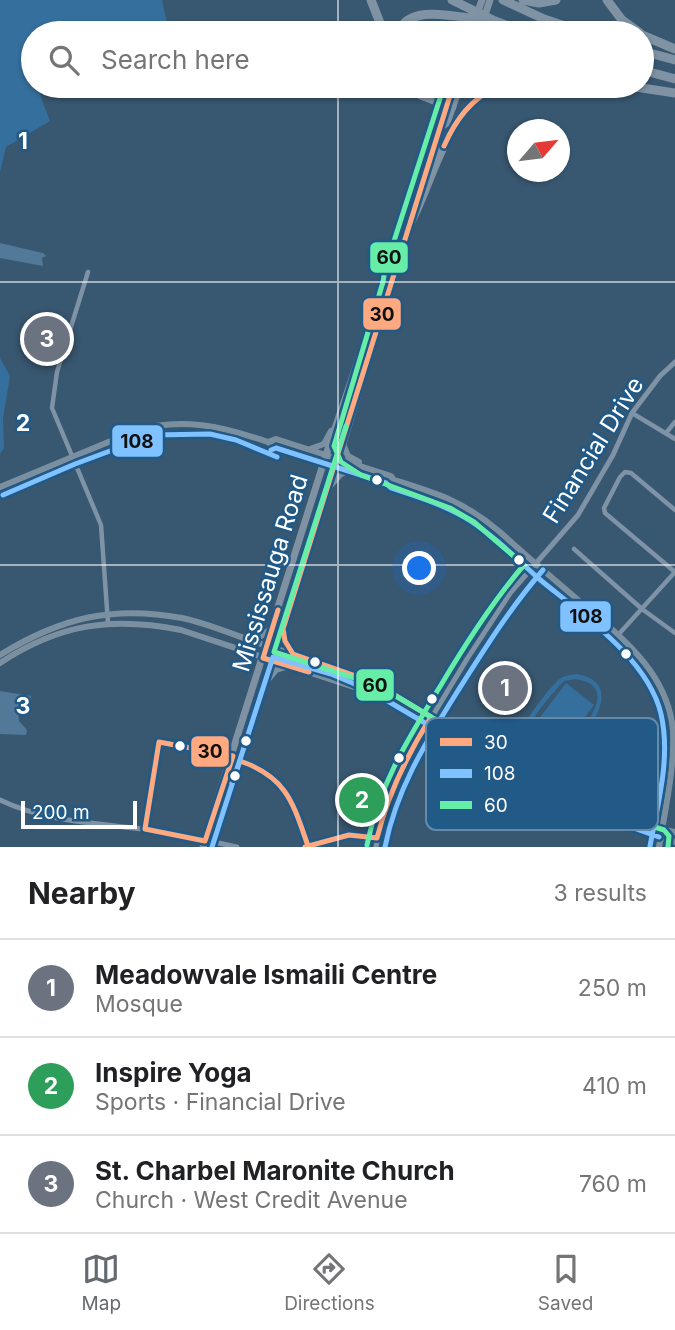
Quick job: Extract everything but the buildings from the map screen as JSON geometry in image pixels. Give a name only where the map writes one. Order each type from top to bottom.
[{"type":"highway","points":[[371,0],[379,21]]},
{"type":"highway","points":[[452,0],[495,21]]},
{"type":"highway","points":[[503,0],[550,21]]},
{"type":"highway","points":[[523,0],[539,3],[556,0]]},
{"type":"highway","points":[[607,0],[623,21]]},
{"type":"highway","points":[[403,21],[409,13],[425,5],[445,7],[484,21],[495,21]]},
{"type":"highway","points":[[654,40],[675,49]]},
{"type":"highway","points":[[654,54],[675,60]]},
{"type":"highway","points":[[654,73],[675,79]]},
{"type":"highway","points":[[654,90],[675,93]]},
{"type":"highway","points":[[429,98],[449,106]]},
{"type":"highway","points":[[407,229],[418,210],[457,118],[479,98]]},
{"type":"main road","points":[[474,21],[482,0]]},
{"type":"main road","points":[[483,21],[490,0]]},
{"type":"main road","name":"Mississauga Road","points":[[449,106],[451,98]]},
{"type":"main road","name":"Mississauga Road","points":[[202,847],[211,833],[236,758],[278,649],[392,284],[393,272],[441,127],[440,120],[453,98]]},
{"type":"main road","name":"Mississauga Road","points":[[236,758],[255,685],[326,458],[385,282],[393,272]]},
{"type":"main road","points":[[0,487],[152,426],[171,424],[211,425],[301,455],[326,458]]},
{"type":"main road","points":[[308,449],[323,445],[331,431],[336,429]]},
{"type":"main road","points":[[268,442],[276,439],[308,449],[353,470],[389,482],[394,480]]},
{"type":"main road","points":[[343,444],[348,456],[366,468]]},
{"type":"main road","points":[[301,455],[315,464],[319,480]]},
{"type":"main road","points":[[337,462],[391,476],[394,480],[460,503],[479,515],[618,635],[643,660],[656,677],[668,703],[674,732],[659,847]]},
{"type":"main road","points":[[330,485],[341,474],[353,470]]},
{"type":"main road","points":[[0,655],[29,638],[61,625],[107,613],[183,619],[373,682],[431,717]]},
{"type":"main road","points":[[0,663],[32,644],[85,625],[155,624],[181,629],[263,659],[375,694],[426,725]]},
{"type":"main road","points":[[249,640],[261,636],[273,627]]},
{"type":"main road","points":[[283,629],[285,641],[293,654]]},
{"type":"main road","points":[[246,652],[256,664],[255,685]]},
{"type":"main road","points":[[266,682],[276,670],[288,667]]},
{"type":"main road","points":[[658,828],[675,832]]},
{"type":"main road","points":[[635,830],[675,842]]},
{"type":"main road","name":"Mississauga Road","points":[[211,833],[211,847]]},
{"type":"street","points":[[88,272],[57,372],[52,408],[102,530],[108,623]]},
{"type":"street","name":"Financial Drive","points":[[431,717],[497,611],[578,515],[594,491],[632,413],[652,386],[675,362]]},
{"type":"street","points":[[632,413],[675,439]]},
{"type":"street","points":[[666,433],[675,422]]},
{"type":"street","points":[[618,635],[675,572],[605,513],[604,508],[625,472],[631,473],[675,510]]},
{"type":"street","points":[[574,549],[642,609],[675,633]]},
{"type":"street","name":"Financial Drive","points":[[376,847],[389,794],[426,725]]},
{"type":"street","points":[[145,829],[159,742],[236,758],[264,769],[279,781],[293,803],[307,847],[348,834],[377,838]]},
{"type":"street","points":[[0,800],[46,816],[145,829],[237,847]]},
{"type":"shaded area","points":[[0,0],[162,0],[167,21],[21,21],[21,98],[41,98],[50,121],[6,147],[0,172]]},
{"type":"shaded area","points":[[0,243],[43,253],[46,256],[42,258],[43,266],[0,258]]},
{"type":"shaded area","points":[[0,358],[10,376],[3,418],[4,448],[0,454]]},
{"type":"shaded area","points":[[577,674],[594,681],[601,691],[600,704],[594,718],[589,718],[597,701],[594,687],[575,679],[564,681],[534,718],[528,718],[552,687],[567,676]]},
{"type":"shaded area","points":[[566,683],[594,705],[584,718],[540,718]]},
{"type":"shaded area","points":[[0,691],[31,696],[30,703],[24,704],[18,711],[19,721],[27,730],[26,735],[0,734]]},
{"type":"transit line","name":"60","points":[[367,845],[379,802],[407,743],[470,638],[524,565],[474,522],[450,508],[361,475],[341,462],[334,446],[385,269],[440,98]]},
{"type":"transit line","name":"30","points":[[430,718],[373,682],[293,654],[285,641],[283,629],[449,98]]},
{"type":"transit line","name":"30","points":[[444,146],[465,111],[479,98]]},
{"type":"transit line","name":"60","points":[[346,426],[274,652],[379,686],[433,718]]},
{"type":"transit line","name":"108","points":[[3,495],[153,435],[210,434],[236,440],[277,457]]},
{"type":"transit line","name":"108","points":[[271,450],[276,448],[386,483],[391,488],[460,515],[496,540],[610,638],[642,674],[654,694],[661,714],[665,747],[658,802]]},
{"type":"transit line","name":"108","points":[[441,718],[496,632],[543,570]]},
{"type":"transit line","name":"30","points":[[278,610],[263,658],[309,672]]},
{"type":"transit line","name":"108","points":[[212,847],[273,657],[331,674],[369,690],[426,724]]},
{"type":"transit line","name":"30","points":[[305,847],[349,835],[377,838],[399,775],[426,726]]},
{"type":"transit line","name":"30","points":[[159,742],[233,756],[205,841],[145,829],[159,742]]},
{"type":"transit line","name":"108","points":[[385,847],[396,807],[426,744]]},
{"type":"transit line","name":"30","points":[[232,783],[240,761],[268,775],[286,793],[308,846]]},
{"type":"transit line","name":"60","points":[[658,828],[669,836],[668,847]]},
{"type":"transit line","name":"108","points":[[639,830],[659,837]]},
{"type":"transit line","name":"108","points":[[650,846],[653,830]]},
{"type":"place","name":"St. Charbel Maronite Church","points":[[47,339]]},
{"type":"place","name":"Meadowvale Ismaili Centre","points":[[505,688]]},
{"type":"place","name":"Inspire Yoga","points":[[362,800]]}]
